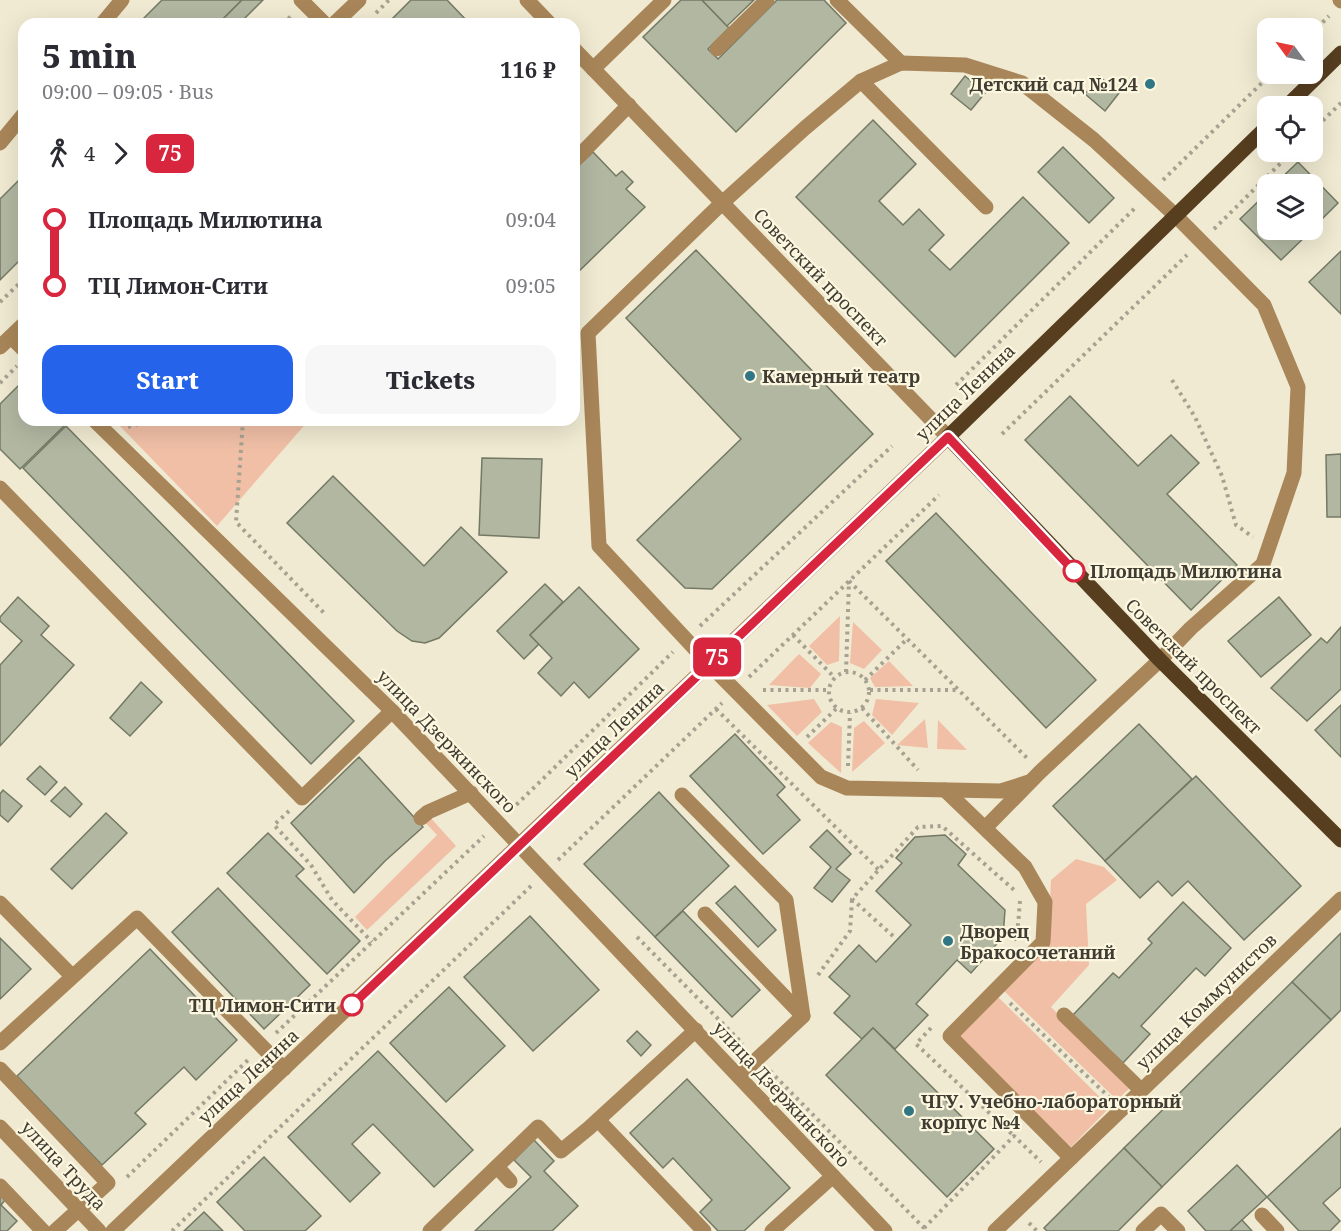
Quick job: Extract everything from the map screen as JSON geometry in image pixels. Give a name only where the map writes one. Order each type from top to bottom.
[{"type":"main road","points":[[1297,96],[1341,53]]},
{"type":"main road","name":"улица Ленина","points":[[948,437],[1257,137]]},
{"type":"main road","name":"Советский проспект","points":[[948,437],[1160,660],[1341,840]]},
{"type":"street","points":[[107,18],[122,0]]},
{"type":"street","points":[[301,0],[319,18]]},
{"type":"street","points":[[340,18],[359,0]]},
{"type":"street","points":[[527,0],[544,18]]},
{"type":"street","points":[[593,69],[664,0]]},
{"type":"street","points":[[717,49],[767,0]]},
{"type":"street","points":[[837,0],[901,63]]},
{"type":"street","name":"Советский проспект","points":[[580,55],[948,437]]},
{"type":"street","points":[[985,828],[1034,777],[1160,660],[1191,628],[1263,564],[1294,472],[1298,387],[1264,305],[1176,216],[1094,140],[1022,84],[965,65],[901,63],[861,81],[805,128],[722,203],[588,333],[582,348],[599,546],[821,777],[847,788],[1001,791],[1034,777]]},
{"type":"street","points":[[861,81],[986,207]]},
{"type":"street","points":[[580,155],[629,105]]},
{"type":"street","points":[[0,143],[18,121]]},
{"type":"street","points":[[5,342],[18,330]]},
{"type":"street","name":"улица Дзержинского","points":[[100,426],[392,711],[885,1231]]},
{"type":"street","name":"улица Ленина","points":[[113,1231],[948,437]]},
{"type":"street","points":[[0,488],[302,798],[392,711]]},
{"type":"street","points":[[940,790],[985,828],[1025,867],[1045,902],[1043,942],[950,1036],[1071,1158]]},
{"type":"street","points":[[422,818],[428,812],[471,794]]},
{"type":"street","points":[[682,795],[786,900],[803,1016]]},
{"type":"street","name":"улица Коммунистов","points":[[995,1231],[1341,899]]},
{"type":"street","points":[[0,903],[72,976]]},
{"type":"street","points":[[705,914],[803,1016]]},
{"type":"street","points":[[0,1043],[137,918],[284,1069]]},
{"type":"street","points":[[1064,1015],[1141,1090]]},
{"type":"street","points":[[739,1076],[803,1016]]},
{"type":"street","points":[[430,1231],[538,1127],[561,1151],[696,1030]]},
{"type":"street","points":[[0,1069],[108,1183],[55,1231]]},
{"type":"street","points":[[598,1120],[704,1231]]},
{"type":"street","name":"улица Труда","points":[[0,1126],[99,1231]]},
{"type":"street","points":[[497,1167],[510,1181]]},
{"type":"street","points":[[772,1231],[833,1176]]},
{"type":"street","points":[[0,1186],[43,1231]]},
{"type":"street","points":[[1143,1231],[1161,1214],[1178,1231]]},
{"type":"street","points":[[1262,1215],[1277,1231]]},
{"type":"path","points":[[1323,21],[1338,4]]},
{"type":"path","points":[[956,385],[1261,84]]},
{"type":"path","points":[[1323,120],[1341,103]]},
{"type":"path","points":[[1002,434],[1282,162]]},
{"type":"path","points":[[0,302],[18,285]]},
{"type":"path","points":[[0,382],[18,365]]},
{"type":"path","points":[[1172,380],[1195,417],[1222,476],[1236,525],[1269,547]]},
{"type":"path","points":[[243,426],[236,522],[325,615]]},
{"type":"path","points":[[846,672],[849,580],[958,690],[1034,777]]},
{"type":"path","points":[[793,635],[834,678]]},
{"type":"path","points":[[865,680],[907,639]]},
{"type":"path","points":[[846,672],[859,674],[865,680],[870,696],[862,708],[850,713],[837,708],[832,703],[829,690],[834,678],[846,672]]},
{"type":"path","points":[[735,690],[829,690]]},
{"type":"path","points":[[870,690],[958,690]]},
{"type":"path","points":[[794,749],[837,708]]},
{"type":"path","points":[[862,708],[940,790]]},
{"type":"path","points":[[716,709],[879,870]]},
{"type":"path","points":[[847,788],[850,713]]},
{"type":"path","points":[[302,798],[274,825],[311,865],[332,900],[372,942]]},
{"type":"path","points":[[801,997],[850,931],[852,899],[918,827],[942,826],[1020,896],[1017,937],[1009,945]]},
{"type":"path","points":[[172,1231],[546,872]]},
{"type":"path","points":[[852,899],[892,936]]},
{"type":"path","points":[[997,990],[1121,1109]]},
{"type":"path","points":[[932,1027],[916,1044],[1042,1162]]},
{"type":"path","points":[[924,1228],[1014,1136]]},
{"type":"shaded area","points":[[120,426],[304,426],[217,526]]},
{"type":"shaded area","points":[[840,616],[839,661],[827,665],[809,646]]},
{"type":"shaded area","points":[[853,622],[882,650],[864,669],[850,663]]},
{"type":"shaded area","points":[[799,654],[821,674],[810,688],[769,685]]},
{"type":"shaded area","points":[[889,661],[913,686],[875,687],[870,678]]},
{"type":"shaded area","points":[[814,699],[822,712],[797,736],[767,705]]},
{"type":"shaded area","points":[[876,699],[919,703],[892,735],[872,715]]},
{"type":"shaded area","points":[[925,719],[928,748],[897,745]]},
{"type":"shaded area","points":[[938,720],[967,750],[937,749]]},
{"type":"shaded area","points":[[864,721],[885,743],[852,772],[854,728]]},
{"type":"shaded area","points":[[831,722],[842,727],[841,773],[808,743]]},
{"type":"shaded area","points":[[429,816],[456,846],[367,930],[355,917],[437,835],[421,818]]},
{"type":"shaded area","points":[[1076,859],[1104,867],[1117,880],[1086,904],[1089,965],[1051,1007],[1131,1087],[1117,1100],[1003,990],[1048,944],[1051,880]]},
{"type":"shaded area","points":[[997,996],[1110,1107],[1071,1147],[957,1036]]},
{"type":"building","points":[[162,0],[242,0],[224,18],[144,18]]},
{"type":"building","points":[[242,0],[263,0],[245,18],[224,18]]},
{"type":"building","points":[[411,0],[447,0],[464,18],[393,18]]},
{"type":"building","points":[[681,0],[702,0],[729,28],[708,49],[718,59],[777,0],[824,0],[846,23],[736,132],[643,37]]},
{"type":"building","points":[[702,0],[754,0],[727,26]]},
{"type":"building","points":[[965,76],[985,93],[971,110],[951,94]]},
{"type":"building","points":[[1099,76],[1119,93],[1105,111],[1085,94]]},
{"type":"building","points":[[873,120],[916,164],[879,201],[903,225],[919,209],[944,235],[929,250],[950,270],[1023,197],[1069,243],[955,357],[796,197]]},
{"type":"building","points":[[1063,147],[1114,198],[1089,223],[1038,172]]},
{"type":"building","points":[[593,152],[616,176],[622,171],[633,182],[626,189],[645,207],[580,270],[580,164]]},
{"type":"building","points":[[1298,162],[1310,174],[1285,174]]},
{"type":"building","points":[[18,181],[18,262],[0,280],[0,199]]},
{"type":"building","points":[[1323,188],[1338,203],[1323,218]]},
{"type":"building","points":[[1257,203],[1257,236],[1240,219]]},
{"type":"building","points":[[1261,240],[1302,240],[1281,260]]},
{"type":"building","name":"Камерный театр","points":[[696,250],[873,434],[712,589],[685,588],[637,540],[741,439],[626,318]]},
{"type":"building","points":[[1341,251],[1341,314],[1309,282]]},
{"type":"building","points":[[18,386],[18,426],[64,426],[20,469],[0,449],[0,404]]},
{"type":"building","points":[[1070,396],[1138,466],[1171,435],[1199,463],[1167,494],[1237,565],[1191,610],[1025,440]]},
{"type":"building","points":[[66,426],[354,721],[311,764],[23,468]]},
{"type":"building","points":[[1341,454],[1341,517],[1327,517],[1326,455]]},
{"type":"building","points":[[482,458],[542,459],[539,538],[479,535]]},
{"type":"building","points":[[333,476],[424,566],[461,527],[507,572],[439,638],[425,643],[412,641],[397,631],[287,523]]},
{"type":"building","points":[[936,513],[1096,680],[1046,728],[886,561]]},
{"type":"building","points":[[545,584],[563,602],[530,635],[539,644],[524,659],[497,631]]},
{"type":"building","points":[[579,587],[639,649],[589,698],[574,682],[561,696],[538,673],[552,658],[530,635]]},
{"type":"building","points":[[18,597],[49,626],[41,635],[74,665],[0,746],[0,665],[22,641],[0,621],[0,617]]},
{"type":"building","points":[[1279,597],[1311,635],[1261,677],[1228,641]]},
{"type":"building","points":[[1341,627],[1341,689],[1307,721],[1271,688],[1321,638],[1327,643]]},
{"type":"building","points":[[141,682],[162,702],[130,736],[110,718]]},
{"type":"building","points":[[1341,705],[1341,757],[1315,730]]},
{"type":"building","points":[[1139,724],[1192,779],[1105,861],[1053,806]]},
{"type":"building","points":[[735,734],[785,787],[777,795],[800,820],[763,854],[690,776]]},
{"type":"building","points":[[359,757],[423,827],[354,893],[291,823]]},
{"type":"building","points":[[40,766],[57,782],[45,795],[27,779]]},
{"type":"building","points":[[1196,776],[1301,886],[1244,940],[1188,881],[1172,896],[1158,881],[1140,898],[1105,861]]},
{"type":"building","points":[[65,787],[82,804],[70,817],[51,801]]},
{"type":"building","points":[[3,790],[22,806],[8,822],[0,815],[0,794]]},
{"type":"building","points":[[659,792],[729,866],[655,937],[584,864]]},
{"type":"building","points":[[106,813],[127,833],[72,889],[51,869]]},
{"type":"building","points":[[827,830],[851,854],[836,869],[850,880],[832,902],[814,888],[831,867],[810,847]]},
{"type":"building","points":[[268,833],[304,869],[296,876],[360,941],[327,974],[227,873]]},
{"type":"building","name":"Дворец Бракосочетаний","points":[[945,835],[966,854],[958,865],[1005,910],[1003,937],[971,973],[957,960],[916,1004],[928,1015],[895,1049],[873,1028],[862,1039],[834,1013],[850,996],[829,977],[859,945],[876,962],[911,925],[876,891],[902,863],[896,858],[915,837]]},
{"type":"building","points":[[735,886],[776,930],[758,947],[716,903]]},
{"type":"building","points":[[218,888],[310,985],[264,1029],[172,932]]},
{"type":"building","points":[[1183,902],[1231,948],[1205,976],[1196,968],[1141,1026],[1150,1034],[1123,1063],[1073,1015],[1113,973],[1119,978],[1152,943],[1148,939]]},
{"type":"building","points":[[683,911],[760,990],[732,1017],[655,937]]},
{"type":"building","points":[[530,916],[599,990],[533,1051],[464,977]]},
{"type":"building","points":[[1341,933],[1341,1010],[1331,1020],[1292,982]]},
{"type":"building","points":[[0,938],[31,969],[0,999]]},
{"type":"building","points":[[150,949],[237,1040],[196,1080],[184,1067],[135,1113],[146,1124],[102,1165],[17,1076]]},
{"type":"building","points":[[1292,982],[1331,1020],[1162,1187],[1124,1148]]},
{"type":"building","points":[[449,987],[505,1046],[446,1102],[390,1043]]},
{"type":"building","name":"ЧГУ. Учебно-лабораторный корпус №4","points":[[873,1028],[994,1149],[947,1197],[826,1075]]},
{"type":"building","points":[[637,1031],[651,1045],[641,1056],[627,1041]]},
{"type":"building","points":[[378,1051],[473,1150],[434,1187],[373,1124],[352,1144],[380,1173],[350,1202],[288,1137]]},
{"type":"building","points":[[687,1079],[790,1188],[744,1231],[718,1231],[700,1212],[712,1200],[673,1158],[663,1168],[630,1133]]},
{"type":"building","points":[[1341,1128],[1341,1187],[1323,1203],[1340,1221],[1330,1231],[1299,1231],[1267,1197]]},
{"type":"building","points":[[534,1140],[554,1161],[544,1171],[578,1206],[552,1231],[475,1231],[531,1177],[514,1160]]},
{"type":"building","points":[[1124,1148],[1162,1187],[1118,1231],[1047,1231],[1044,1228]]},
{"type":"building","points":[[264,1157],[321,1216],[305,1231],[245,1231],[217,1202]]},
{"type":"building","points":[[1237,1165],[1267,1197],[1230,1231],[1206,1231],[1188,1211]]},
{"type":"building","points":[[0,1194],[5,1200],[1,1205],[17,1221],[7,1231],[0,1231]]},
{"type":"building","points":[[204,1212],[223,1231],[184,1231]]},
{"type":"building","points":[[1242,1220],[1252,1231],[1230,1231]]},
{"type":"bus line","name":"75","points":[[352,1005],[948,437],[1074,571]]},
{"type":"place","name":"Детский сад №124","points":[[1150,84]]},
{"type":"place","name":"Камерный театр","points":[[750,376]]},
{"type":"place","name":"Площадь Милютина","points":[[1074,571]]},
{"type":"place","name":"Дворец Бракосочетаний","points":[[948,941]]},
{"type":"place","name":"ТЦ Лимон-Сити","points":[[352,1005]]},
{"type":"place","name":"ЧГУ. Учебно-лабораторный корпус №4","points":[[909,1111]]}]
